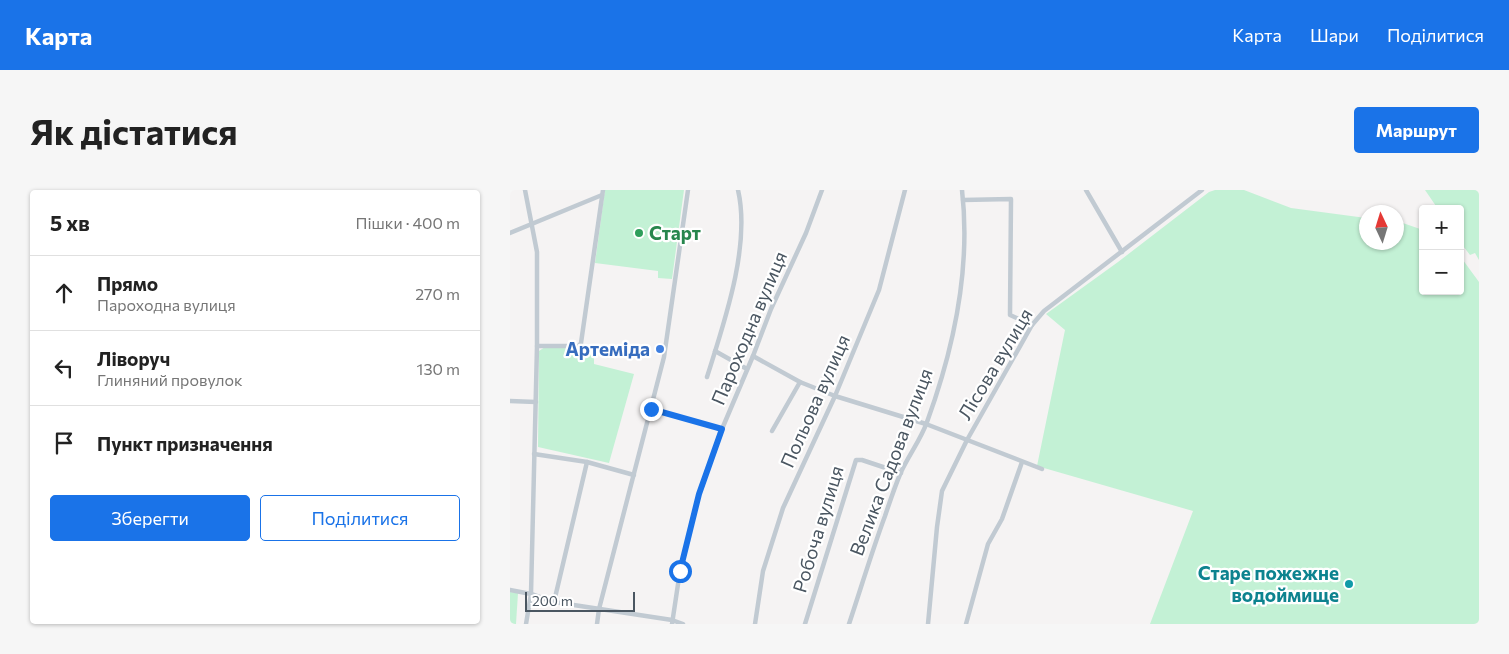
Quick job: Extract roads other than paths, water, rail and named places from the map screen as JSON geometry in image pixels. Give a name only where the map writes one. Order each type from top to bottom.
[{"type":"street","points":[[525,190],[536,252],[537,346],[531,594],[526,624]]},
{"type":"street","points":[[597,624],[599,609],[664,357],[688,190]]},
{"type":"street","points":[[707,377],[730,297],[741,240],[741,205],[738,190]]},
{"type":"street","name":"Пароходна вулиця","points":[[672,622],[680,571],[699,494],[722,429],[771,309],[806,233],[822,190]]},
{"type":"street","name":"Польова вулиця","points":[[755,624],[763,571],[783,508],[835,396],[879,290],[905,190]]},
{"type":"street","name":"Велика Садова вулиця","points":[[849,624],[901,473],[926,424],[941,380],[957,312],[963,276],[962,190]]},
{"type":"street","points":[[1086,190],[1122,252]]},
{"type":"street","name":"Лісова вулиця","points":[[928,624],[936,527],[942,491],[967,440],[1032,324],[1044,311],[1202,190]]},
{"type":"street","points":[[510,232],[602,192]]},
{"type":"street","points":[[537,346],[579,346],[581,343],[602,192]]},
{"type":"street","points":[[963,200],[1011,199],[1010,315],[1032,324]]},
{"type":"street","points":[[715,351],[747,369]]},
{"type":"street","points":[[753,356],[800,382],[835,396],[926,424],[1042,469]]},
{"type":"street","points":[[772,431],[800,382]]},
{"type":"street","points":[[510,401],[536,402]]},
{"type":"street","points":[[651,409],[722,429]]},
{"type":"street","points":[[534,454],[586,462],[634,475]]},
{"type":"street","name":"Робоча вулиця","points":[[805,624],[856,460],[862,460],[901,473]]},
{"type":"street","points":[[554,602],[586,462]]},
{"type":"street","points":[[966,624],[988,544],[1002,519],[1022,462]]},
{"type":"street","points":[[510,590],[531,594],[554,602],[683,624]]},
{"type":"place","name":"Старт","points":[[639,233]]},
{"type":"place","name":"Артеміда","points":[[660,349]]},
{"type":"place","name":"Старе пожежне водоймище","points":[[1349,584]]}]
